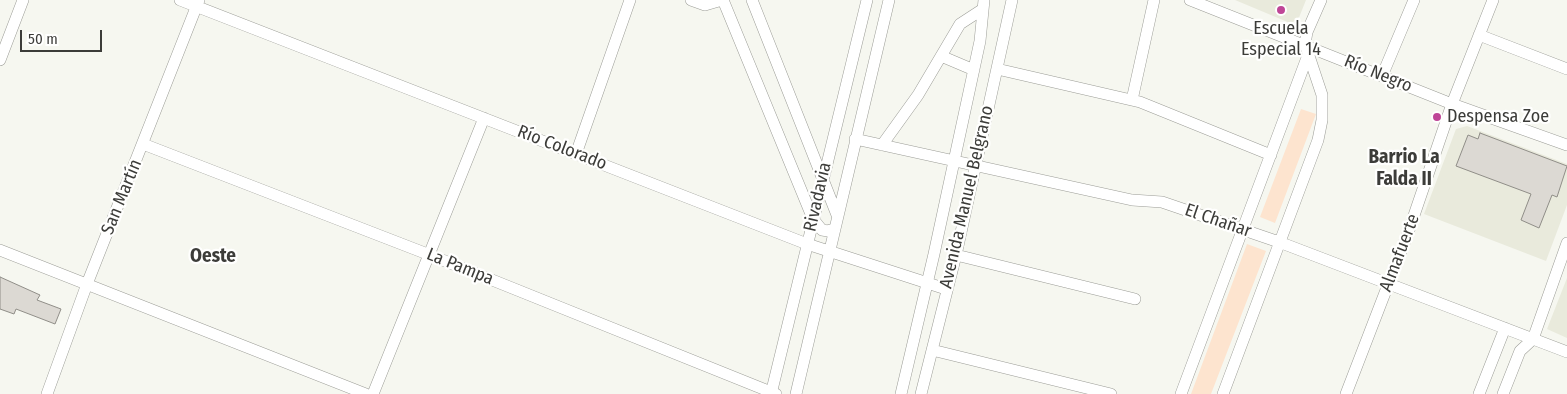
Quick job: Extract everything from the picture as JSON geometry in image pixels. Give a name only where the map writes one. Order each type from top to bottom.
[{"type":"street","points":[[0,60],[23,0]]},
{"type":"street","name":"Río Colorado","points":[[180,0],[197,3],[807,244],[946,289]]},
{"type":"street","points":[[576,154],[630,0]]},
{"type":"street","points":[[691,0],[705,5],[723,0],[813,219],[822,230],[828,232],[834,229]]},
{"type":"street","points":[[752,0],[837,215]]},
{"type":"street","name":"Rivadavia","points":[[773,393],[822,179],[867,0]]},
{"type":"street","name":"Rivadavia","points":[[796,394],[889,0]]},
{"type":"street","name":"Avenida Manuel Belgrano","points":[[922,394],[946,289],[956,255],[1012,0]]},
{"type":"street","points":[[1132,100],[1154,0]]},
{"type":"street","name":"Río Negro","points":[[1190,0],[1307,50],[1567,145]]},
{"type":"street","points":[[1181,394],[1244,229],[1307,50],[1321,0]]},
{"type":"street","points":[[1382,76],[1414,0]]},
{"type":"street","name":"Almafuerte","points":[[1346,394],[1388,284],[1452,104],[1493,0]]},
{"type":"street","name":"San Martín","points":[[47,394],[87,284],[197,3]]},
{"type":"street","points":[[882,145],[918,95],[960,24],[984,5]]},
{"type":"street","points":[[901,394],[974,70],[980,41],[984,5]]},
{"type":"street","points":[[1479,35],[1567,69]]},
{"type":"street","points":[[1222,394],[1318,140],[1322,120],[1322,95],[1307,50]]},
{"type":"street","points":[[941,56],[974,70]]},
{"type":"street","points":[[997,69],[1132,100],[1270,155]]},
{"type":"street","points":[[373,394],[484,118]]},
{"type":"street","name":"El Chañar","points":[[855,139],[1132,200],[1162,202],[1244,229],[1567,352]]},
{"type":"street","name":"La Pampa","points":[[143,144],[430,255],[773,393]]},
{"type":"street","points":[[1503,394],[1520,351],[1533,339],[1567,243]]},
{"type":"street","points":[[0,250],[366,394]]},
{"type":"street","points":[[956,255],[1135,299]]},
{"type":"street","points":[[1478,394],[1506,328]]},
{"type":"street","points":[[932,350],[1111,394]]},
{"type":"shaded area","name":"Escuela Especial 14","points":[[1235,0],[1306,0],[1298,20],[1290,23]]},
{"type":"shaded area","points":[[1301,109],[1316,114],[1275,223],[1260,217]]},
{"type":"shaded area","points":[[1467,126],[1567,164],[1567,205],[1546,261],[1424,214],[1456,129]]},
{"type":"shaded area","points":[[1247,244],[1266,251],[1211,394],[1191,394]]},
{"type":"shaded area","points":[[1567,278],[1567,338],[1547,329]]},
{"type":"building","points":[[1480,133],[1567,166],[1557,197],[1552,195],[1539,228],[1521,220],[1531,194],[1456,166],[1468,135],[1478,139]]},
{"type":"building","points":[[0,277],[40,295],[37,300],[61,309],[55,324],[16,309],[14,314],[0,309]]},
{"type":"place","name":"Escuela Especial 14","points":[[1281,10]]},
{"type":"place","name":"Despensa Zoe","points":[[1437,117]]},
{"type":"district","name":"Barrio La Falda II","points":[[1404,169]]},
{"type":"district","name":"Oeste","points":[[213,257]]}]
